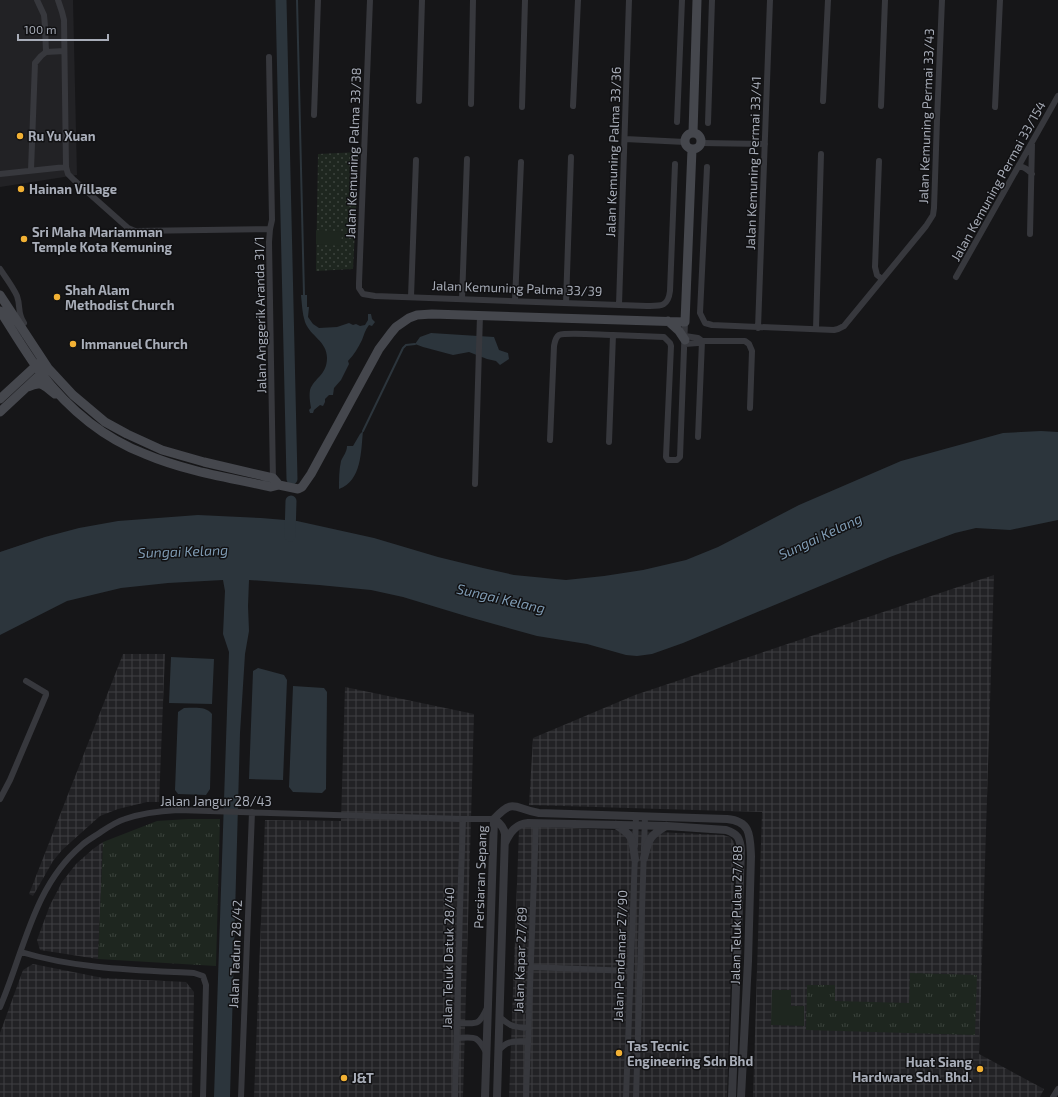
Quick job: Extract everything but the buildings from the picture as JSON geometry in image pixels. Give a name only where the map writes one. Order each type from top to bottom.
[{"type":"main road","points":[[693,133],[697,0]]},
{"type":"main road","points":[[692,149],[688,147],[685,142],[686,137],[693,133]]},
{"type":"main road","points":[[692,149],[699,147],[701,143],[699,136],[693,133]]},
{"type":"main road","points":[[0,311],[25,349],[42,367],[105,422],[162,450],[298,490],[302,487],[310,474],[379,349],[396,327],[409,318],[417,315],[432,314],[685,322],[692,149]]},
{"type":"main road","points":[[0,295],[35,349],[42,367],[66,401]]},
{"type":"main road","points":[[668,321],[679,331],[685,340]]},
{"type":"main road","points":[[0,412],[23,384],[27,365],[25,349]]},
{"type":"main road","points":[[0,399],[23,384],[42,367]]},
{"type":"main road","points":[[23,384],[39,383],[66,401],[110,437],[143,454],[169,463],[211,474],[275,483]]},
{"type":"street","points":[[37,0],[44,15],[46,52]]},
{"type":"street","points":[[0,174],[66,167],[63,15],[58,0]]},
{"type":"street","points":[[314,115],[318,0]]},
{"type":"street","name":"Jalan Kemuning Palma 33/38","points":[[370,0],[359,288],[363,294],[375,296]]},
{"type":"street","points":[[419,101],[422,0]]},
{"type":"street","points":[[471,104],[473,0]]},
{"type":"street","points":[[522,107],[525,0]]},
{"type":"street","points":[[573,106],[578,0]]},
{"type":"street","name":"Jalan Kemuning Palma 33/36","points":[[619,305],[629,0]]},
{"type":"street","points":[[677,122],[682,0]]},
{"type":"street","points":[[708,124],[712,0]]},
{"type":"street","name":"Jalan Kemuning Permai 33/41","points":[[758,328],[770,0]]},
{"type":"street","points":[[823,101],[828,0]]},
{"type":"street","points":[[881,106],[885,0]]},
{"type":"street","name":"Jalan Kemuning Permai 33/43","points":[[707,167],[700,313],[705,323],[712,325],[758,328],[834,330],[844,326],[926,226],[933,215],[942,0]]},
{"type":"street","points":[[995,107],[1000,0]]},
{"type":"street","points":[[31,170],[34,63],[46,52],[64,51]]},
{"type":"street","points":[[269,57],[272,220],[270,229]]},
{"type":"street","name":"Jalan Kemuning Permai 33/154","points":[[956,277],[1058,96]]},
{"type":"street","points":[[625,139],[685,142]]},
{"type":"street","points":[[701,143],[765,144]]},
{"type":"street","points":[[1030,234],[1032,143]]},
{"type":"street","points":[[816,329],[821,154]]},
{"type":"street","points":[[566,303],[571,157]]},
{"type":"street","points":[[462,299],[467,159]]},
{"type":"street","points":[[411,297],[416,160]]},
{"type":"street","points":[[879,160],[875,267],[877,275],[882,280]]},
{"type":"street","points":[[515,301],[520,162]]},
{"type":"street","name":"Jalan Kemuning Palma 33/39","points":[[375,296],[619,305],[658,306],[664,304],[668,300],[670,291],[675,164]]},
{"type":"street","name":"Jalan Anggerik Aranda 31/1","points":[[66,167],[70,177],[79,186],[128,228],[136,231],[270,229],[269,242],[275,483]]},
{"type":"street","points":[[1018,167],[1027,169],[1032,174]]},
{"type":"street","points":[[0,269],[17,295],[20,305],[20,318],[34,339],[35,349]]},
{"type":"street","points":[[475,484],[480,315]]},
{"type":"street","points":[[550,440],[554,346],[555,339],[559,335],[572,334],[613,337],[660,337],[664,338],[672,346],[667,459],[677,460],[680,457],[685,322]]},
{"type":"street","points":[[609,442],[613,337]]},
{"type":"street","points":[[685,340],[698,338],[702,341],[745,342],[749,344],[752,351],[750,408]]},
{"type":"street","points":[[698,437],[702,341]]},
{"type":"street","points":[[667,445],[680,446]]},
{"type":"street","points":[[0,799],[10,780],[46,695],[46,693],[26,681]]},
{"type":"street","name":"Jalan Teluk Pulau 27/88","points":[[494,819],[507,807],[517,806],[529,812],[539,813],[733,820],[740,822],[745,826],[750,839],[751,856],[748,961],[741,1097]]},
{"type":"street","name":"Jalan Jangur 28/43","points":[[0,1007],[38,904],[51,882],[66,861],[82,844],[124,819],[144,813],[167,810],[494,819]]},
{"type":"street","name":"Jalan Tadun 28/42","points":[[241,1097],[252,812]]},
{"type":"street","name":"Jalan Pendamar 27/90","points":[[626,1097],[636,816]]},
{"type":"street","name":"Jalan Pendamar 27/90","points":[[636,1097],[645,817]]},
{"type":"street","name":"Jalan Teluk Datuk 28/40","points":[[455,1097],[463,819]]},
{"type":"street","name":"Persiaran Sepang","points":[[494,819],[500,823],[505,830],[506,843],[497,1097]]},
{"type":"street","name":"Persiaran Sepang","points":[[485,1097],[494,819]]},
{"type":"street","name":"Jalan Teluk Pulau 27/88","points":[[506,843],[509,835],[518,826],[522,824],[536,823],[667,826],[726,830],[738,836],[741,850],[732,1097]]},
{"type":"street","name":"Jalan Kapar 27/89","points":[[526,1097],[536,823]]},
{"type":"street","points":[[616,825],[630,835],[635,858]]},
{"type":"street","points":[[644,858],[647,844],[653,834],[667,826]]},
{"type":"street","points":[[492,900],[504,900]]},
{"type":"street","points":[[21,952],[34,956],[90,966],[194,972],[203,976],[206,985],[203,1097]]},
{"type":"street","points":[[531,967],[631,971]]},
{"type":"street","points":[[457,1023],[478,1022],[482,1019],[488,1007]]},
{"type":"street","points":[[500,1017],[510,1026],[517,1028],[529,1028]]},
{"type":"street","points":[[457,1038],[476,1038],[486,1052]]},
{"type":"street","points":[[498,1051],[508,1042],[528,1041]]},
{"type":"street","points":[[1053,1097],[1058,1089]]},
{"type":"shaded area","points":[[0,0],[73,0],[77,175],[0,187]]},
{"type":"shaded area","points":[[994,575],[979,1054],[1044,1089],[1040,1097],[753,1097],[762,812],[529,805],[533,738],[635,695]]},
{"type":"shaded area","points":[[123,654],[165,654],[159,802],[147,802],[118,809],[100,816],[62,850],[53,861],[33,896],[29,894]]},
{"type":"shaded area","points":[[345,687],[474,714],[463,1097],[254,1097],[265,820],[341,821]]},
{"type":"shaded area","points":[[525,826],[723,835],[730,837],[734,842],[735,853],[727,1097],[509,1097],[519,830]]},
{"type":"shaded area","points":[[103,842],[98,959],[40,950],[37,940],[50,905],[62,882],[76,864]]},
{"type":"shaded area","points":[[33,964],[103,978],[186,982],[194,992],[192,1097],[0,1097],[0,1033],[23,970]]},
{"type":"green space","points":[[359,152],[353,269],[316,271],[318,154]]},
{"type":"green space","points":[[316,230],[342,232],[341,246],[316,244]]},
{"type":"green space","points":[[220,819],[216,966],[98,959],[103,842],[157,821]]},
{"type":"green space","points":[[910,973],[977,975],[975,1035],[806,1030],[807,985],[835,985],[835,1001],[909,1003]]},
{"type":"green space","points":[[772,990],[791,990],[791,1006],[804,1006],[804,1026],[771,1025]]},
{"type":"water","points":[[301,295],[307,295],[307,307],[309,307],[308,317],[313,324],[319,328],[337,327],[349,323],[360,326],[365,325],[368,320],[368,314],[371,314],[372,319],[375,322],[372,326],[369,325],[366,329],[357,349],[348,361],[349,364],[341,380],[334,388],[333,395],[329,395],[325,399],[323,406],[320,405],[314,410],[313,413],[310,413],[309,410],[311,408],[310,390],[314,382],[323,372],[327,358],[324,347],[307,327]]},
{"type":"water","points":[[431,333],[494,337],[499,350],[508,353],[509,359],[500,365],[496,361],[469,352],[453,355],[415,344],[420,337]]},
{"type":"water","points":[[363,431],[361,456],[356,472],[347,485],[339,489],[340,464],[347,446],[353,446]]},
{"type":"water","name":"Sungai Kelang","points":[[1041,431],[1058,432],[1058,520],[1010,530],[976,528],[955,533],[890,557],[683,643],[652,654],[637,656],[626,655],[587,644],[537,636],[403,597],[371,590],[249,580],[249,631],[245,654],[240,733],[230,1097],[214,1097],[229,652],[223,634],[225,591],[223,580],[168,583],[121,588],[67,601],[0,635],[0,552],[45,537],[79,528],[118,521],[198,515],[297,521],[374,538],[438,557],[514,575],[566,580],[604,576],[643,570],[686,560],[718,547],[799,505],[901,461],[1003,433]]},
{"type":"water","points":[[171,657],[214,659],[212,704],[169,703]]},
{"type":"water","points":[[258,668],[284,675],[287,680],[283,780],[249,779],[253,671]]},
{"type":"water","points":[[293,686],[324,688],[327,692],[326,789],[322,793],[293,792],[289,787]]},
{"type":"water","points":[[184,708],[203,709],[212,714],[210,789],[206,795],[178,794],[175,790],[178,712]]},
{"type":"waterway","points":[[281,0],[292,479]]},
{"type":"waterway","points":[[297,0],[304,295]]},
{"type":"waterway","points":[[363,431],[403,348],[406,345],[415,344]]},
{"type":"waterway","points":[[290,536],[291,501]]},
{"type":"place","name":"Ru Yu Xuan","points":[[20,136]]},
{"type":"place","name":"Hainan Village","points":[[21,189]]},
{"type":"place","name":"Sri Maha Mariamman Temple Kota Kemuning","points":[[24,239]]},
{"type":"place","name":"Shah Alam Methodist Church","points":[[57,297]]},
{"type":"place","name":"Immanuel Church","points":[[73,344]]},
{"type":"place","name":"Tas Tecnic Engineering Sdn Bhd","points":[[619,1053]]},
{"type":"place","name":"Huat Siang Hardware Sdn. Bhd.","points":[[980,1069]]},
{"type":"place","name":"J&T","points":[[344,1078]]}]
